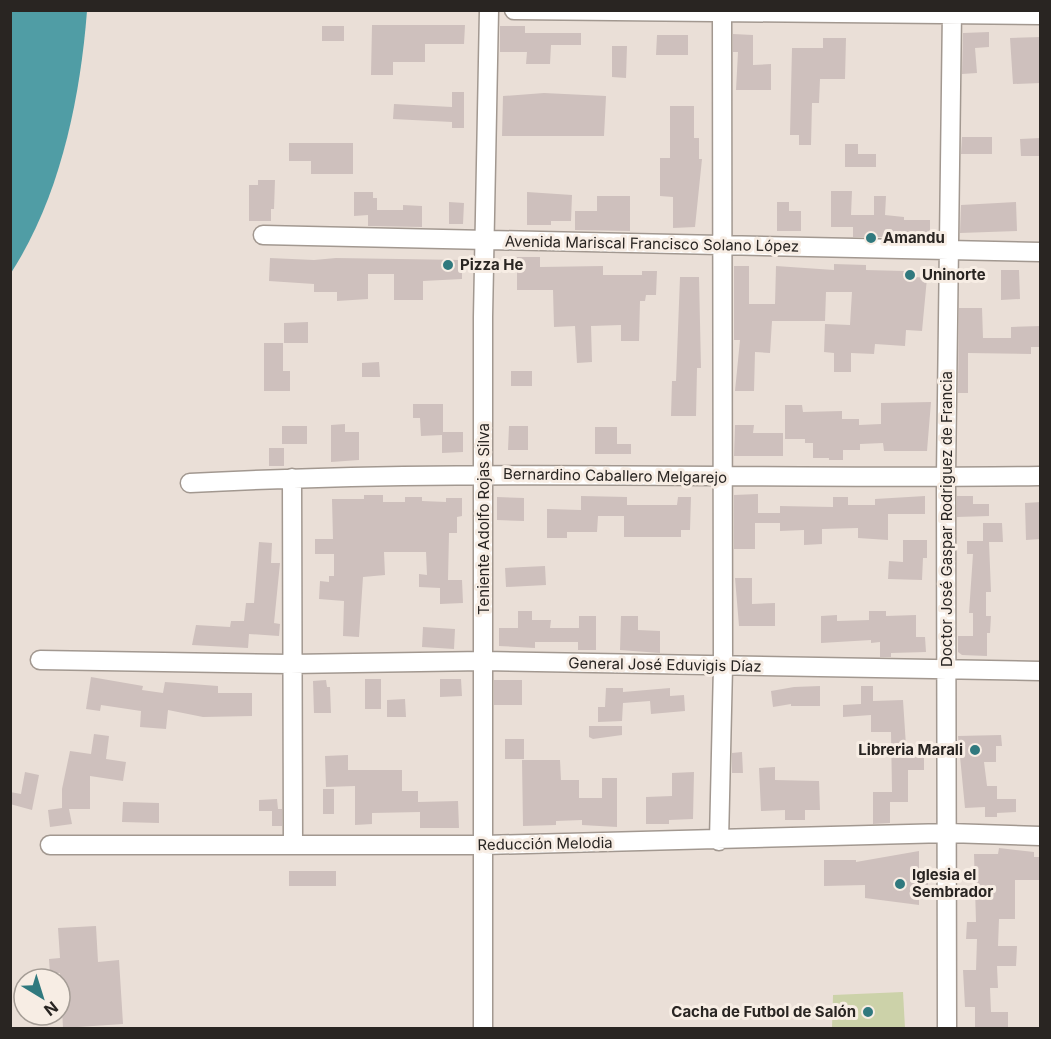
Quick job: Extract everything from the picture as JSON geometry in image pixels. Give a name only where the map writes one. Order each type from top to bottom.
[{"type":"street","name":"Teniente Adolfo Rojas Silva","points":[[483,1029],[483,475],[489,10]]},
{"type":"street","points":[[514,10],[1041,15]]},
{"type":"street","points":[[719,841],[723,666],[722,12]]},
{"type":"street","name":"Doctor José Gaspar Rodriguez de Francia","points":[[947,1029],[948,834],[945,671],[952,13]]},
{"type":"street","name":"Avenida Mariscal Francisco Solano López","points":[[263,235],[1041,252]]},
{"type":"street","name":"Bernardino Caballero Melgarejo","points":[[190,483],[292,478],[483,475],[1041,476]]},
{"type":"street","points":[[292,478],[290,664],[293,845]]},
{"type":"street","name":"General José Eduvigis Díaz","points":[[40,660],[290,664],[484,661],[1041,671]]},
{"type":"street","name":"Reducción Melodia","points":[[50,845],[484,846],[948,834],[1041,836]]},
{"type":"green space","name":"Cacha de Futbol de Salón","points":[[903,992],[905,1028],[832,1028],[833,995]]},
{"type":"water","points":[[11,10],[87,11],[79,79],[65,147],[43,213],[11,273]]},
{"type":"building","points":[[372,25],[465,25],[464,44],[425,44],[425,62],[393,62],[393,75],[371,75]]},
{"type":"building","points":[[322,26],[344,26],[344,41],[322,41]]},
{"type":"building","points":[[500,26],[525,26],[525,33],[581,33],[581,45],[551,45],[550,64],[526,64],[527,52],[500,52]]},
{"type":"building","points":[[989,32],[989,47],[975,48],[977,73],[962,74],[963,33]]},
{"type":"building","points":[[733,34],[753,35],[753,65],[771,64],[771,90],[736,90],[738,52],[733,52]]},
{"type":"building","points":[[657,35],[688,35],[688,55],[656,55]]},
{"type":"building","points":[[1041,37],[1041,83],[1013,84],[1010,38]]},
{"type":"building","points":[[823,38],[846,38],[845,79],[820,79],[819,103],[812,103],[811,145],[799,145],[799,135],[790,135],[792,48],[823,48]]},
{"type":"building","points":[[612,46],[627,46],[626,78],[612,77]]},
{"type":"building","points":[[452,92],[464,92],[464,128],[452,128],[452,122],[393,119],[394,104],[452,107]]},
{"type":"building","points":[[544,93],[606,96],[604,136],[502,136],[503,96]]},
{"type":"building","points":[[670,106],[694,106],[694,138],[699,138],[699,159],[702,159],[695,227],[673,228],[673,197],[660,196],[660,158],[670,158]]},
{"type":"building","points":[[962,137],[992,137],[992,154],[961,154]]},
{"type":"building","points":[[1041,138],[1041,156],[1021,156],[1020,139]]},
{"type":"building","points":[[289,143],[353,143],[353,174],[311,174],[311,161],[289,161]]},
{"type":"building","points":[[845,144],[858,144],[858,154],[876,154],[876,167],[845,167]]},
{"type":"building","points":[[258,180],[275,180],[274,209],[271,209],[271,221],[249,221],[249,185],[258,185]]},
{"type":"building","points":[[831,191],[852,191],[851,215],[874,215],[874,196],[886,196],[885,215],[904,217],[904,220],[930,220],[930,237],[853,237],[853,227],[831,227]]},
{"type":"building","points":[[354,192],[373,192],[373,198],[377,198],[377,210],[403,210],[403,205],[422,206],[422,227],[368,226],[368,215],[354,216]]},
{"type":"building","points":[[527,192],[572,195],[571,221],[551,221],[551,225],[527,225]]},
{"type":"building","points":[[597,196],[630,196],[630,231],[575,230],[575,211],[597,211]]},
{"type":"building","points":[[449,202],[464,203],[463,224],[449,224]]},
{"type":"building","points":[[777,202],[789,202],[789,211],[801,211],[801,231],[777,231]]},
{"type":"building","points":[[1016,202],[1017,231],[960,233],[961,205]]},
{"type":"building","points":[[517,257],[540,257],[540,267],[603,266],[603,275],[642,275],[642,271],[657,271],[656,295],[646,295],[645,301],[640,301],[639,341],[621,341],[621,325],[591,326],[592,362],[577,363],[575,326],[554,327],[553,290],[517,290]]},
{"type":"building","points":[[270,258],[462,260],[462,279],[423,281],[423,300],[394,300],[394,274],[368,274],[368,299],[337,301],[337,292],[314,292],[314,284],[269,281]]},
{"type":"building","points":[[834,264],[866,265],[866,270],[904,271],[903,276],[927,278],[922,331],[906,330],[905,346],[875,344],[874,354],[851,353],[851,372],[834,372],[834,353],[824,352],[825,324],[850,325],[852,292],[826,292],[825,321],[772,321],[770,353],[755,352],[754,391],[735,391],[740,340],[734,340],[734,266],[749,266],[749,304],[775,304],[776,266],[834,270]]},
{"type":"building","points":[[1001,270],[1019,270],[1020,299],[1001,300]]},
{"type":"building","points":[[680,277],[699,277],[701,368],[697,368],[696,416],[671,416],[672,381],[676,381]]},
{"type":"building","points":[[959,308],[982,308],[983,338],[1011,338],[1011,327],[1041,326],[1041,347],[1031,347],[1031,354],[968,353],[968,393],[958,393]]},
{"type":"building","points":[[308,322],[308,343],[284,343],[284,323]]},
{"type":"building","points":[[264,343],[283,343],[283,371],[290,371],[290,391],[264,391]]},
{"type":"building","points":[[379,362],[380,377],[362,377],[362,363]]},
{"type":"building","points":[[511,371],[532,371],[532,386],[511,386]]},
{"type":"building","points":[[931,402],[927,451],[884,451],[883,443],[860,444],[860,450],[843,450],[843,460],[829,460],[829,458],[813,458],[813,443],[805,443],[805,439],[785,439],[785,405],[802,405],[803,412],[842,411],[842,419],[859,419],[859,425],[881,424],[881,403]]},
{"type":"building","points":[[413,404],[443,404],[443,432],[463,432],[463,452],[442,453],[442,435],[421,436],[420,418],[413,418]]},
{"type":"building","points":[[345,424],[345,432],[359,432],[359,460],[331,462],[331,425]]},
{"type":"building","points":[[735,425],[754,425],[753,433],[783,433],[783,456],[734,456]]},
{"type":"building","points":[[282,426],[307,426],[307,444],[282,444]]},
{"type":"building","points":[[509,426],[528,426],[528,450],[508,450]]},
{"type":"building","points":[[595,427],[617,427],[617,444],[631,444],[631,454],[595,454]]},
{"type":"building","points":[[269,448],[284,448],[284,466],[269,466]]},
{"type":"building","points":[[758,494],[758,513],[780,513],[780,506],[833,507],[833,497],[848,497],[848,505],[875,505],[875,499],[925,496],[925,514],[888,514],[888,540],[858,538],[858,528],[822,529],[822,544],[804,545],[804,530],[780,531],[780,523],[755,523],[755,549],[734,549],[734,495]]},
{"type":"building","points":[[364,495],[383,495],[383,502],[405,502],[405,497],[422,497],[422,501],[446,502],[446,498],[462,498],[462,516],[457,517],[457,533],[449,533],[448,580],[462,580],[463,603],[440,604],[440,588],[419,587],[419,574],[427,575],[426,552],[384,552],[385,575],[363,577],[359,637],[343,636],[344,601],[319,599],[320,581],[329,582],[329,576],[334,576],[334,554],[315,554],[315,539],[333,539],[332,499],[364,499]]},
{"type":"building","points":[[581,496],[627,497],[627,505],[677,505],[678,497],[691,497],[690,530],[681,530],[681,537],[624,537],[624,516],[598,516],[597,532],[567,532],[567,538],[547,538],[547,509],[581,510]]},
{"type":"building","points":[[957,496],[973,496],[973,504],[989,504],[989,516],[957,517]]},
{"type":"building","points":[[497,497],[524,498],[524,521],[497,520]]},
{"type":"building","points":[[1041,502],[1041,539],[1026,540],[1025,503]]},
{"type":"building","points":[[983,523],[1002,523],[1003,542],[989,542],[991,592],[986,592],[986,616],[991,616],[990,633],[987,633],[987,656],[962,655],[958,652],[958,636],[973,636],[973,613],[969,613],[973,554],[967,554],[967,541],[983,541]]},
{"type":"building","points":[[903,540],[927,540],[927,558],[923,558],[922,580],[888,579],[889,561],[903,562]]},
{"type":"building","points":[[259,542],[272,543],[271,563],[280,563],[274,623],[280,624],[279,636],[249,634],[248,648],[192,645],[196,625],[230,627],[231,621],[244,621],[246,603],[254,603]]},
{"type":"building","points":[[545,566],[546,585],[506,587],[505,568]]},
{"type":"building","points":[[735,578],[752,578],[752,604],[775,603],[775,626],[739,626]]},
{"type":"building","points":[[518,611],[532,611],[532,620],[551,620],[550,628],[579,628],[579,616],[596,616],[596,650],[578,650],[578,642],[535,642],[535,648],[499,646],[499,628],[518,628]]},
{"type":"building","points":[[869,611],[886,611],[886,616],[916,615],[916,637],[925,637],[926,652],[891,653],[891,657],[880,657],[880,642],[871,643],[871,640],[821,643],[821,616],[837,615],[837,621],[869,620]]},
{"type":"building","points":[[621,616],[638,616],[638,630],[660,631],[660,653],[620,650]]},
{"type":"building","points":[[423,627],[455,629],[454,649],[422,647]]},
{"type":"building","points":[[91,677],[143,686],[142,690],[163,693],[165,682],[218,686],[218,693],[252,693],[252,716],[203,717],[168,710],[166,729],[140,727],[141,711],[101,705],[100,711],[86,709]]},
{"type":"building","points":[[365,679],[381,679],[381,709],[365,709]]},
{"type":"building","points":[[440,679],[461,679],[462,696],[440,697]]},
{"type":"building","points":[[326,680],[327,687],[330,687],[331,713],[314,713],[313,681]]},
{"type":"building","points":[[494,680],[522,680],[522,705],[494,705]]},
{"type":"building","points":[[820,686],[820,706],[791,706],[791,704],[773,707],[771,691]]},
{"type":"building","points":[[861,686],[873,686],[873,701],[903,700],[906,746],[924,745],[924,770],[908,770],[908,802],[890,802],[890,823],[873,824],[873,792],[892,792],[891,732],[871,732],[871,715],[843,717],[843,705],[861,704]]},
{"type":"building","points":[[606,688],[623,688],[623,692],[670,688],[670,696],[684,695],[685,711],[651,714],[650,701],[623,703],[622,721],[598,722],[598,707],[605,707]]},
{"type":"building","points":[[405,699],[406,717],[387,717],[387,700]]},
{"type":"building","points":[[589,726],[622,726],[622,735],[593,739],[589,737]]},
{"type":"building","points":[[94,734],[109,736],[106,759],[126,762],[123,781],[90,776],[90,809],[69,809],[72,824],[50,827],[48,810],[62,808],[62,789],[70,751],[91,754]]},
{"type":"building","points":[[1001,735],[1002,746],[996,746],[996,762],[984,762],[987,786],[997,786],[997,799],[1016,799],[1016,812],[997,813],[997,817],[985,817],[985,807],[965,808],[958,736]]},
{"type":"building","points":[[505,739],[524,739],[524,759],[505,759]]},
{"type":"building","points":[[742,752],[743,773],[732,773],[732,753]]},
{"type":"building","points":[[348,755],[348,770],[402,770],[402,791],[418,791],[418,802],[458,801],[459,828],[420,828],[420,812],[372,813],[372,824],[355,825],[355,786],[326,787],[325,756]]},
{"type":"building","points":[[522,760],[560,760],[561,780],[579,780],[579,798],[602,798],[602,778],[617,778],[617,827],[582,825],[582,820],[556,821],[556,825],[523,826]]},
{"type":"building","points":[[775,767],[775,780],[819,781],[820,810],[805,810],[805,820],[785,820],[785,810],[761,811],[759,768]]},
{"type":"building","points":[[25,772],[39,775],[32,810],[10,804],[10,792],[21,794]]},
{"type":"building","points":[[694,772],[693,819],[669,820],[669,824],[646,824],[646,797],[672,796],[672,773]]},
{"type":"building","points":[[323,789],[334,789],[334,814],[323,814]]},
{"type":"building","points":[[277,799],[278,809],[282,809],[282,826],[272,826],[272,811],[259,811],[259,800]]},
{"type":"building","points":[[123,802],[159,803],[159,823],[122,822]]},
{"type":"building","points":[[999,848],[1034,852],[1034,857],[1041,857],[1041,880],[1015,880],[1015,919],[999,919],[998,946],[1017,946],[1016,966],[997,966],[998,988],[990,988],[991,1012],[1008,1012],[1008,1029],[975,1029],[975,1007],[965,1007],[963,970],[976,970],[977,939],[966,939],[967,922],[976,922],[974,854],[998,854]]},
{"type":"building","points":[[919,851],[919,871],[928,871],[928,885],[919,885],[919,905],[865,898],[865,885],[824,886],[824,860],[856,860],[856,862]]},
{"type":"building","points":[[289,871],[336,871],[336,886],[289,886]]},
{"type":"building","points":[[96,926],[98,962],[119,960],[123,1024],[63,1028],[72,1027],[72,967],[50,967],[49,959],[60,958],[58,928]]},
{"type":"place","name":"Amandu","points":[[871,238]]},
{"type":"place","name":"Pizza He","points":[[448,265]]},
{"type":"place","name":"Uninorte","points":[[910,275]]},
{"type":"place","name":"Libreria Marali","points":[[975,750]]},
{"type":"place","name":"Iglesia el Sembrador","points":[[900,884]]},
{"type":"place","name":"Cacha de Futbol de Salón","points":[[868,1012]]}]
